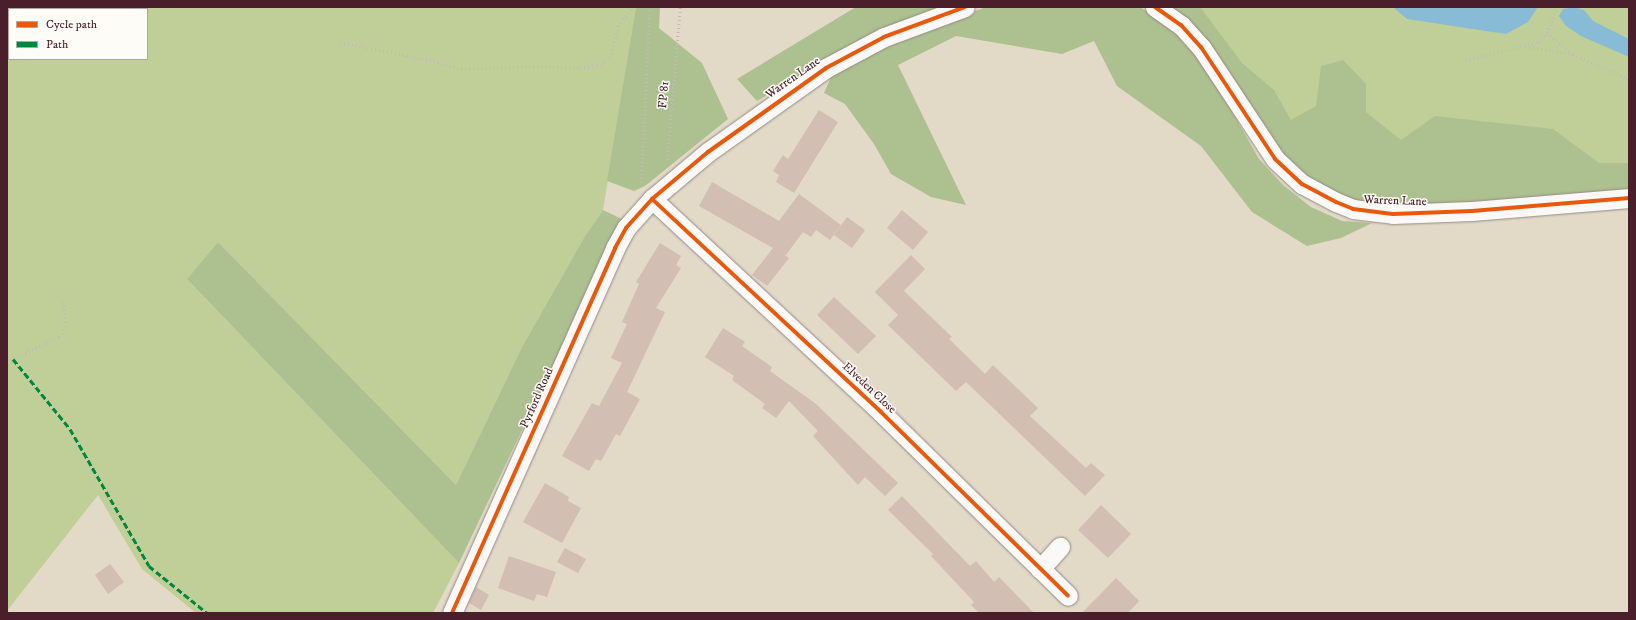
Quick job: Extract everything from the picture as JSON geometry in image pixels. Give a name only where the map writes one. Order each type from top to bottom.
[{"type":"street","name":"Warren Lane","points":[[652,199],[713,148],[826,68],[884,37],[965,7]]},
{"type":"street","name":"Warren Lane","points":[[1155,7],[1181,25],[1201,47],[1264,145],[1287,172],[1319,195],[1353,209],[1393,214],[1472,211],[1629,198]]},
{"type":"street","name":"Pyrford Road","points":[[452,613],[615,248],[639,214],[652,199]]},
{"type":"street","name":"Elveden Close","points":[[652,199],[881,412],[1068,596]]},
{"type":"street","points":[[1040,569],[1060,547]]},
{"type":"path","points":[[639,214],[650,7]]},
{"type":"path","points":[[1466,60],[1528,47],[1539,42],[1547,33],[1557,7]]},
{"type":"path","points":[[340,42],[434,61],[461,70],[537,66],[580,68],[604,63],[611,54],[618,26],[633,8]]},
{"type":"path","points":[[1547,33],[1573,54],[1629,79]]},
{"type":"path","points":[[1528,47],[1573,54]]},
{"type":"path","points":[[7,362],[59,338],[66,327],[63,300]]},
{"type":"path","points":[[7,356],[13,360]]},
{"type":"green space","points":[[7,7],[636,7],[603,210],[585,236],[522,347],[456,485],[218,242],[187,279],[459,563],[433,613],[196,613],[142,569],[98,495],[7,611]]},
{"type":"green space","points":[[636,7],[660,7],[659,28],[702,63],[728,119],[645,186],[634,191],[607,181]]},
{"type":"green space","points":[[856,7],[942,7],[838,52],[757,101],[737,79]]},
{"type":"green space","points":[[986,7],[1140,7],[1165,22],[1189,44],[1211,75],[1259,159],[1283,185],[1311,207],[1342,221],[1372,223],[1341,238],[1307,246],[1252,212],[1201,146],[1117,86],[1094,41],[1062,54],[956,36],[898,65],[966,205],[931,197],[891,174],[874,144],[845,104],[824,93],[832,75],[888,44]]},
{"type":"green space","points":[[1172,7],[1629,7],[1629,192],[1350,200]]},
{"type":"green space","points":[[1172,7],[1200,7],[1242,63],[1274,90],[1291,120],[1316,106],[1321,66],[1343,60],[1366,84],[1366,112],[1401,140],[1435,116],[1553,129],[1599,163],[1629,163],[1629,192],[1545,199],[1388,205],[1350,200],[1296,171],[1271,145],[1206,41]]},
{"type":"green space","points":[[603,210],[622,219],[459,563],[187,279],[218,242],[456,485],[522,347],[585,236]]},
{"type":"water","points":[[1393,7],[1538,7],[1528,22],[1506,34],[1407,19]]},
{"type":"water","points":[[1574,7],[1584,10],[1593,21],[1629,39],[1629,57],[1581,36],[1566,26],[1559,16],[1563,9]]},
{"type":"building","points":[[819,110],[838,122],[794,193],[776,182],[779,175],[773,171],[783,155],[788,159]]},
{"type":"building","points":[[712,182],[779,221],[799,194],[841,225],[830,240],[816,230],[811,237],[803,232],[786,255],[783,254],[789,258],[767,286],[752,275],[773,248],[699,206]]},
{"type":"building","points":[[902,210],[928,232],[913,250],[887,228]]},
{"type":"building","points":[[847,217],[865,230],[852,248],[834,235]]},
{"type":"building","points":[[660,243],[681,256],[676,265],[681,268],[656,308],[665,312],[627,392],[640,399],[620,436],[616,434],[601,461],[596,459],[589,471],[562,456],[592,403],[599,406],[622,363],[611,358],[627,324],[622,322],[639,284],[636,282]]},
{"type":"building","points":[[911,255],[925,269],[904,291],[952,337],[949,339],[985,374],[993,365],[1038,408],[1030,416],[1086,468],[1091,463],[1105,475],[1085,496],[966,382],[956,391],[888,325],[898,315],[875,292]]},
{"type":"building","points":[[834,297],[876,336],[858,354],[817,315]]},
{"type":"building","points":[[723,328],[745,342],[742,346],[772,367],[770,371],[816,404],[898,483],[885,496],[865,477],[858,485],[813,436],[818,431],[789,401],[776,418],[762,408],[765,404],[732,380],[734,376],[705,357]]},
{"type":"building","points":[[545,483],[569,497],[568,501],[581,508],[562,543],[523,522]]},
{"type":"building","points":[[902,496],[970,566],[976,561],[994,582],[999,577],[1034,613],[979,613],[971,605],[974,602],[931,556],[933,554],[888,510]]},
{"type":"building","points":[[1101,505],[1131,534],[1108,558],[1078,530]]},
{"type":"building","points":[[565,548],[586,559],[578,573],[557,562]]},
{"type":"building","points":[[509,556],[556,572],[547,597],[537,594],[534,601],[498,588]]},
{"type":"building","points":[[110,564],[124,582],[108,594],[95,575]]},
{"type":"building","points":[[1116,578],[1139,601],[1128,613],[1082,613]]},
{"type":"building","points":[[476,587],[489,595],[481,610],[469,603]]},
{"type":"marked path","points":[[13,359],[70,429],[149,566],[207,613]]},
{"type":"cycle path","points":[[452,613],[615,248],[626,228],[652,199],[708,152],[826,68],[884,37],[965,7]]},
{"type":"cycle path","points":[[1155,7],[1181,25],[1201,47],[1275,159],[1302,184],[1353,209],[1393,214],[1472,211],[1629,198]]},
{"type":"cycle path","points":[[652,199],[881,412],[1068,596]]}]
